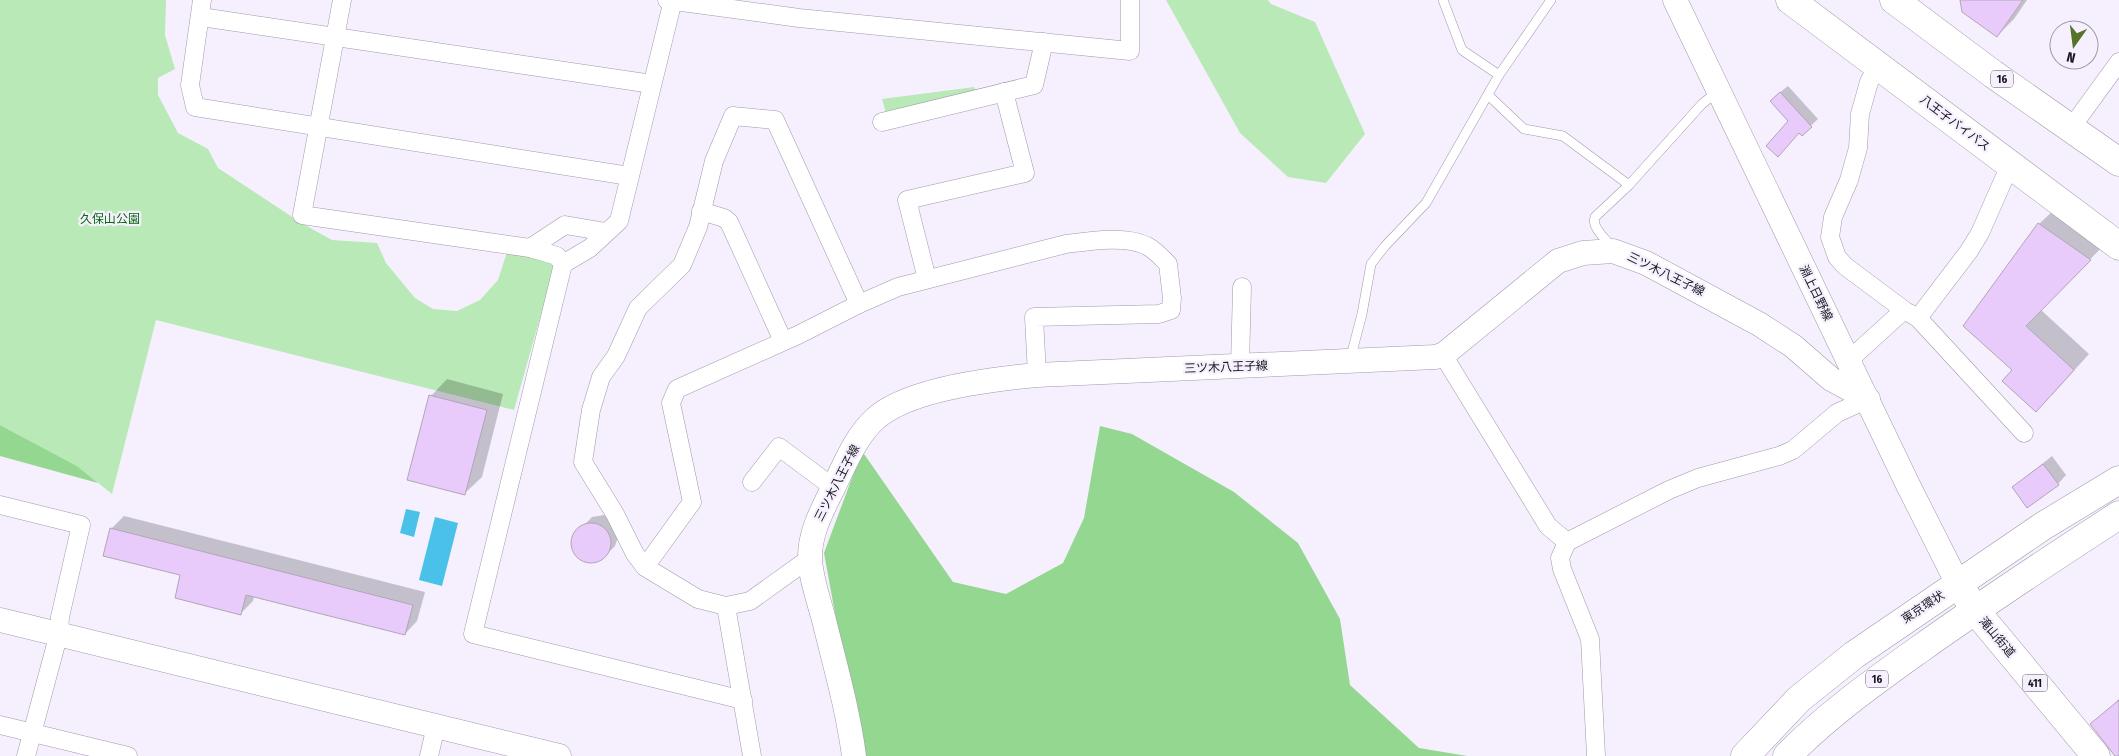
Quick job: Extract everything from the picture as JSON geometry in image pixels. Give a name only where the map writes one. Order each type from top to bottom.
[{"type":"highway","name":"八王子バイパス","points":[[1790,0],[2119,246]]},
{"type":"highway","points":[[1804,0],[1827,28]]},
{"type":"highway","name":"16","points":[[1894,0],[1993,74],[2119,162]]},
{"type":"highway","name":"東京環状","points":[[1745,756],[1789,708],[1830,674],[1916,611],[2043,526],[2119,480]]},
{"type":"highway","name":"16","points":[[1787,756],[1857,694],[1974,610],[2119,515]]},
{"type":"highway","name":"滝山街道","points":[[1958,584],[1974,610],[2096,756]]},
{"type":"main road","name":"淵上日野線","points":[[1675,0],[1909,487],[1958,584]]},
{"type":"main road","name":"三ツ木八王子線","points":[[854,756],[840,683],[810,558],[813,533],[861,435],[873,420],[891,407],[913,398],[967,385],[1037,375],[1435,357],[1443,354],[1558,262],[1582,253],[1614,251],[1646,263],[1730,307],[1793,346],[1831,379],[1868,399]]},
{"type":"main road","points":[[0,620],[559,756]]},
{"type":"street","points":[[342,0],[302,215],[530,248],[557,256],[563,264]]},
{"type":"street","points":[[743,700],[473,634],[563,264],[590,248],[619,221],[671,0],[800,18],[1130,50],[1130,0]]},
{"type":"street","points":[[629,176],[195,107],[190,85],[202,9],[335,37],[652,84]]},
{"type":"street","points":[[882,122],[1034,85],[1044,42]]},
{"type":"street","points":[[2072,128],[2119,62]]},
{"type":"street","points":[[1878,66],[1869,82],[1860,114],[1858,148],[1850,180],[1834,217],[1830,237],[1834,252],[1845,266],[1911,314],[2024,433]]},
{"type":"street","points":[[927,279],[907,200],[1025,174],[1004,92]]},
{"type":"street","points":[[810,558],[750,601],[726,606],[698,599],[645,566],[635,554],[583,462],[591,410],[600,377],[616,356],[638,308],[682,265],[698,227],[714,161],[733,116],[775,120],[859,304]]},
{"type":"street","points":[[1849,360],[1911,314],[1969,251],[1980,233],[2010,165]]},
{"type":"street","points":[[701,211],[724,218],[729,222],[783,341]]},
{"type":"street","points":[[530,248],[565,225],[606,232]]},
{"type":"street","points":[[645,566],[692,502],[671,403],[677,389],[859,304],[898,287],[927,279],[1048,249],[1089,241],[1132,241],[1147,246],[1168,264],[1172,298],[1171,310],[1159,314],[1034,317],[1037,375]]},
{"type":"street","points":[[1240,366],[1242,287]]},
{"type":"street","points":[[1443,354],[1548,526],[1567,542]]},
{"type":"street","points":[[1596,756],[1590,639],[1562,569],[1560,558],[1567,542],[1669,490],[1698,478],[1779,456],[1793,450],[1837,413],[1868,399]]},
{"type":"street","points":[[752,482],[779,447],[834,488]]},
{"type":"street","points":[[0,505],[81,525],[60,616],[59,633],[26,756]]},
{"type":"street","points":[[726,606],[752,756]]},
{"type":"street","points":[[0,725],[128,756]]},
{"type":"street","points":[[428,756],[436,726]]},
{"type":"lane","points":[[1443,0],[1462,50],[1499,75]]},
{"type":"lane","points":[[1350,360],[1372,264],[1385,246],[1426,203],[1499,75],[1551,0]]},
{"type":"lane","points":[[1614,251],[1595,226],[1593,221],[1595,217],[1629,185],[1702,104],[1718,90]]},
{"type":"lane","points":[[1488,95],[1524,128],[1562,136],[1629,185]]},
{"type":"green space","name":"久保山公園","points":[[0,0],[166,0],[165,35],[175,69],[158,78],[158,95],[178,133],[208,149],[218,168],[303,224],[332,240],[377,243],[386,263],[415,298],[433,309],[457,311],[480,300],[498,280],[508,249],[551,261],[554,268],[514,410],[156,320],[112,494],[77,466],[0,425]]},
{"type":"green space","points":[[1166,0],[1268,0],[1271,4],[1315,22],[1365,134],[1326,183],[1288,177],[1240,133]]},
{"type":"green space","points":[[974,87],[979,98],[888,121],[882,99]]},
{"type":"green space","points":[[0,425],[77,466],[98,483],[0,456]]},
{"type":"green space","points":[[1100,426],[1132,434],[1234,492],[1298,543],[1340,619],[1350,685],[1419,748],[1467,756],[861,756],[824,553],[862,451],[953,582],[1006,594],[1063,563],[1084,518]]},
{"type":"water","points":[[406,509],[420,512],[414,537],[400,533]]},
{"type":"water","points":[[435,517],[458,523],[442,586],[419,580]]},
{"type":"building","points":[[1960,0],[2023,0],[1997,37],[1962,12]]},
{"type":"building","points":[[1780,92],[1812,127],[1802,136],[1799,133],[1778,157],[1766,146],[1788,121],[1770,101]]},
{"type":"building","points":[[2038,223],[2091,260],[2026,326],[2074,370],[2036,412],[2002,381],[2012,370],[1963,326]]},
{"type":"building","points":[[429,395],[487,410],[465,495],[407,480]]},
{"type":"building","points":[[2043,464],[2059,485],[2027,508],[2012,487]]},
{"type":"building","points":[[587,523],[595,523],[602,526],[608,532],[611,543],[608,554],[602,560],[595,563],[587,563],[580,560],[574,554],[571,547],[571,539],[574,532],[580,526]]},
{"type":"building","points":[[110,528],[413,605],[405,635],[246,595],[241,615],[175,598],[180,575],[103,556]]},
{"type":"building","points":[[2119,700],[2119,756],[2115,756],[2090,724]]}]
